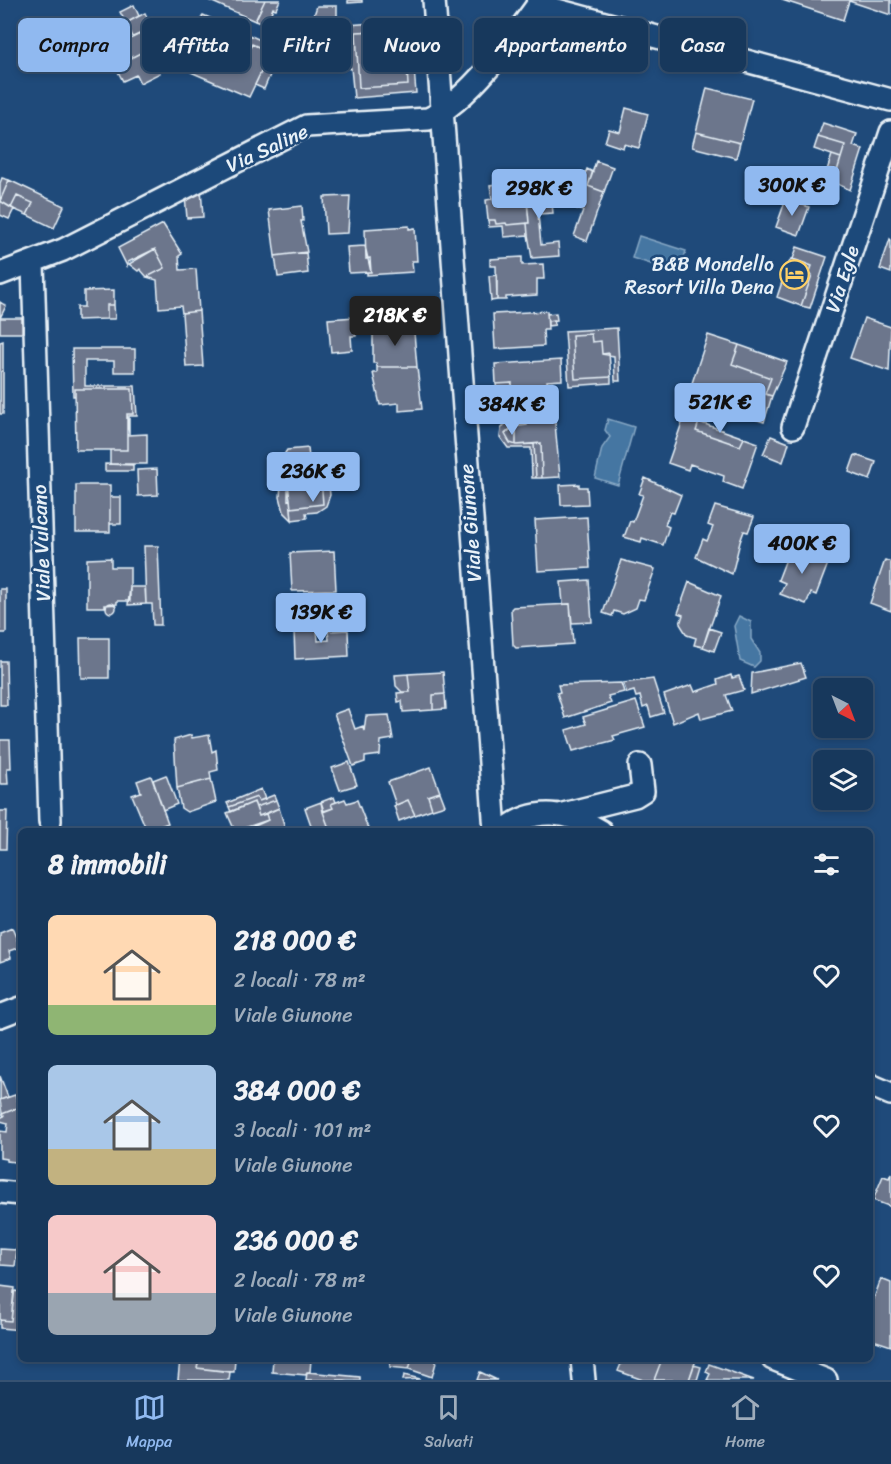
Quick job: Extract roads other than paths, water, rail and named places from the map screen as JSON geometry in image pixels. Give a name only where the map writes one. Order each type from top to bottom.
[{"type":"street","name":"Viale Giunone","points":[[434,0],[440,114],[495,828]]},
{"type":"street","name":"Via Saline","points":[[0,274],[33,264],[306,126],[428,119],[440,114],[464,94],[540,2]]},
{"type":"street","points":[[540,2],[891,99]]},
{"type":"street","name":"Via Egle","points":[[793,427],[891,132]]},
{"type":"street","name":"Viale Vulcano","points":[[33,264],[50,821]]},
{"type":"street","points":[[563,814],[635,796],[642,791],[640,765]]},
{"type":"street","points":[[509,828],[526,818],[544,813],[563,814],[584,820],[596,828]]},
{"type":"street","points":[[0,1016],[18,1009]]},
{"type":"street","points":[[873,1086],[891,1094]]},
{"type":"street","points":[[0,1192],[18,1194]]},
{"type":"street","points":[[582,1362],[584,1380]]},
{"type":"street","points":[[781,1362],[826,1380]]},
{"type":"water","points":[[639,236],[686,251],[679,273],[632,258]]},
{"type":"water","points":[[608,419],[634,427],[618,485],[595,478],[602,448],[610,437],[605,430]]},
{"type":"water","points":[[739,616],[751,622],[751,639],[760,653],[760,661],[754,667],[740,661],[734,626]]},
{"type":"place","name":"B&B Mondello Resort Villa Dena","points":[[795,275]]}]
